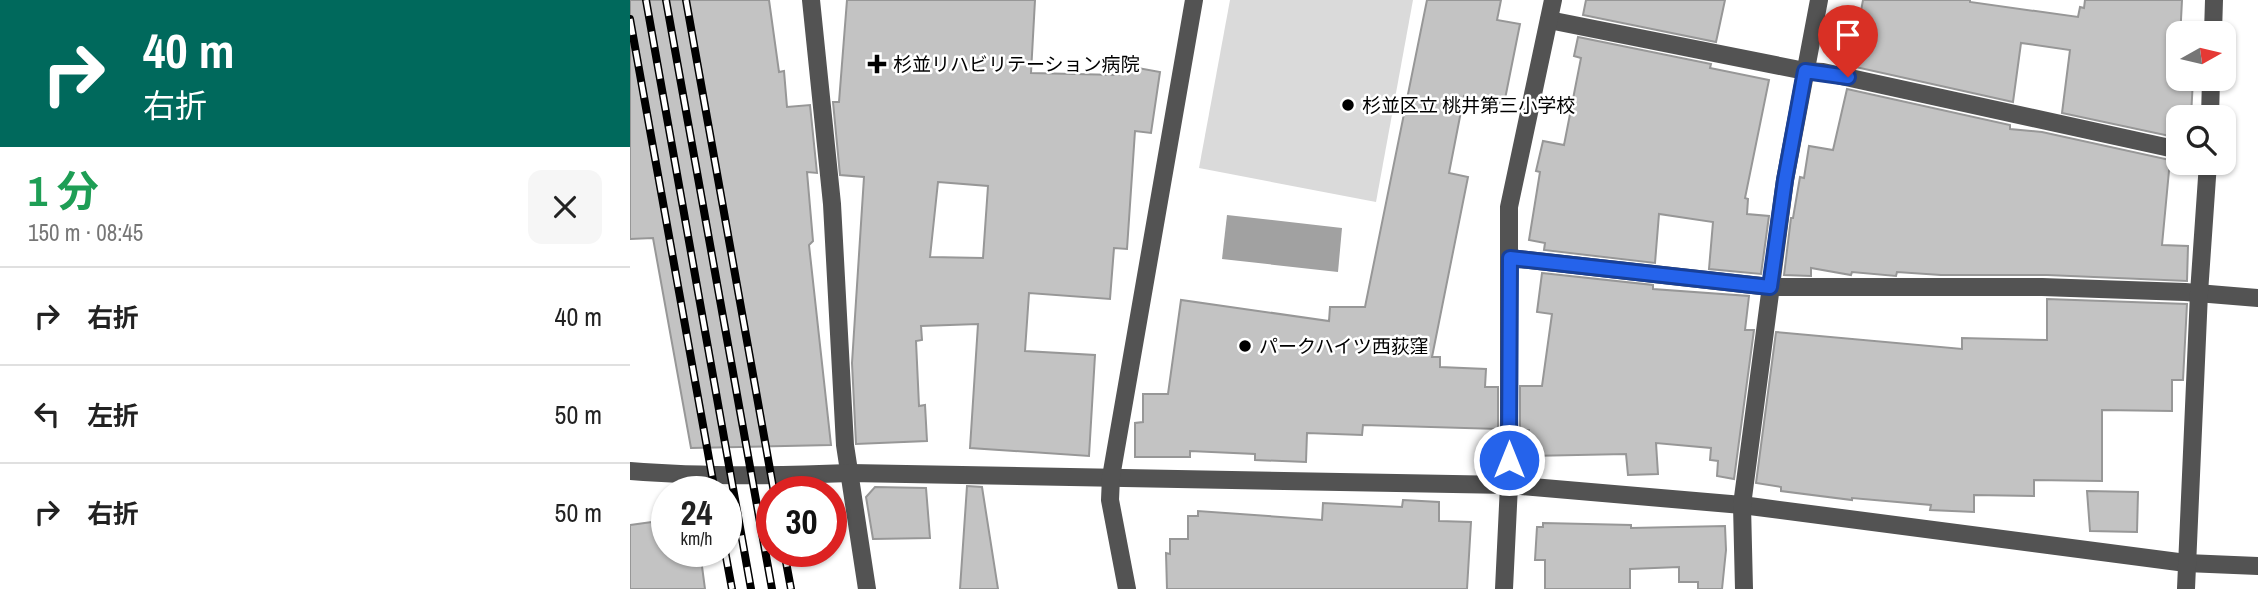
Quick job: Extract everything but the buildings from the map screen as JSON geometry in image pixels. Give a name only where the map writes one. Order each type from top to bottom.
[{"type":"street","points":[[811,0],[832,204],[845,444],[867,589]]},
{"type":"street","points":[[1127,589],[1110,500],[1111,477],[1194,0]]},
{"type":"street","points":[[1504,589],[1509,485],[1509,207],[1553,0]]},
{"type":"street","points":[[1744,589],[1742,505],[1785,180],[1819,0]]},
{"type":"street","points":[[2213,21],[2214,0]]},
{"type":"street","points":[[1549,20],[1805,71],[1823,72],[2166,147]]},
{"type":"street","points":[[2186,589],[2199,293],[2207,175]]},
{"type":"street","points":[[1510,258],[1770,287],[2042,287],[2258,298]]},
{"type":"street","points":[[630,471],[679,475],[780,476],[850,473],[1509,485],[1742,505],[2186,563],[2258,566]]},
{"type":"shaded area","points":[[1230,0],[1413,0],[1376,202],[1199,168]]},
{"type":"shaded area","points":[[1227,215],[1342,228],[1338,272],[1222,259]]},
{"type":"railway","points":[[646,0],[751,589]]},
{"type":"railway","points":[[666,0],[772,589]]},
{"type":"railway","points":[[686,0],[771,476]]},
{"type":"railway","points":[[630,19],[712,476]]},
{"type":"railway","points":[[728,567],[732,589]]},
{"type":"railway","points":[[787,567],[791,589]]},
{"type":"place","name":"杉並リハビリテーション病院","points":[[877,64]]},
{"type":"place","name":"杉並区立 桃井第三小学校","points":[[1348,105]]},
{"type":"place","name":"パークハイツ西荻窪","points":[[1245,346]]},
{"type":"route","points":[[1509,460],[1510,258],[1770,287],[1785,180],[1805,71],[1848,77]]}]
